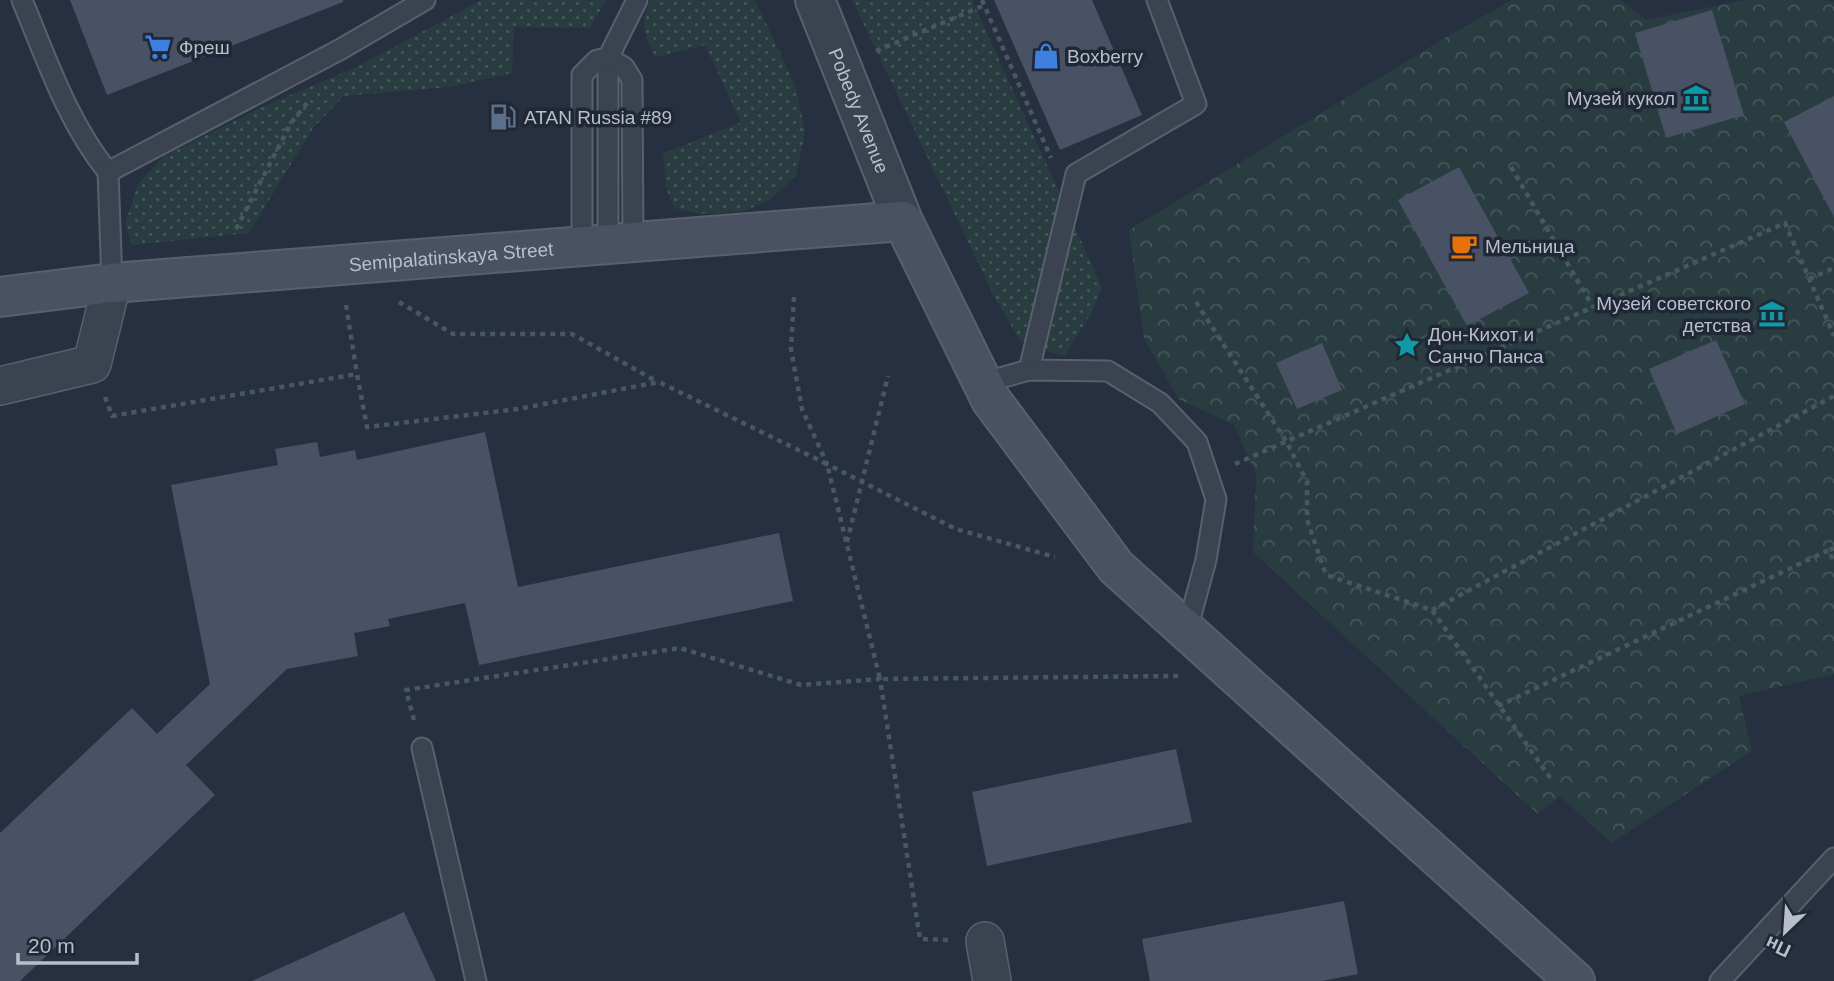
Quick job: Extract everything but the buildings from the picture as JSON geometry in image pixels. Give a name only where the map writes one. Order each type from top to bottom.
[{"type":"main road","name":"Semipalatinskaya Street","points":[[0,298],[112,283],[903,221]]},
{"type":"main road","points":[[903,221],[991,400],[1116,567],[1575,981]]},
{"type":"street","name":"Pobedy Avenue","points":[[815,0],[903,221]]},
{"type":"street","points":[[0,386],[92,364],[112,283]]},
{"type":"street","points":[[985,941],[992,981]]},
{"type":"lane","points":[[22,0],[46,59],[89,149],[108,173],[112,283]]},
{"type":"lane","points":[[108,173],[341,49],[425,0]]},
{"type":"lane","points":[[608,58],[637,0]]},
{"type":"lane","points":[[1029,370],[1076,174],[1196,104],[1157,0]]},
{"type":"lane","points":[[608,58],[624,67],[632,80],[607,244],[582,75],[597,60],[608,58]]},
{"type":"lane","points":[[982,383],[1029,370],[1108,371],[1160,403],[1197,442],[1216,499],[1206,560],[1187,631]]},
{"type":"lane","points":[[422,748],[476,981]]},
{"type":"lane","points":[[1720,981],[1834,858]]},
{"type":"path","points":[[874,52],[984,2],[1054,166],[1076,174]]},
{"type":"path","points":[[236,229],[291,123],[316,92]]},
{"type":"path","points":[[1511,167],[1593,307]]},
{"type":"path","points":[[1208,475],[1785,223],[1834,336]]},
{"type":"path","points":[[1809,279],[1834,268]]},
{"type":"path","points":[[794,297],[791,349],[802,409],[827,464],[880,679],[920,939],[985,941]]},
{"type":"path","points":[[398,302],[453,334],[572,334],[659,382],[956,528],[1055,557]]},
{"type":"path","points":[[1196,302],[1286,441],[1307,482],[1307,520],[1326,575],[1432,610],[1551,779]]},
{"type":"path","points":[[346,305],[367,427],[518,409],[659,382]]},
{"type":"path","points":[[92,364],[112,416],[357,374]]},
{"type":"path","points":[[846,543],[888,376]]},
{"type":"path","points":[[1432,610],[1834,396]]},
{"type":"path","points":[[1498,706],[1832,549],[1834,562]]},
{"type":"path","points":[[422,748],[406,691],[680,648],[801,685],[880,679],[1182,676]]},
{"type":"green space","points":[[481,0],[606,0],[590,28],[514,27],[512,73],[449,87],[344,96],[313,128],[249,233],[132,245],[125,224],[138,184],[163,157],[262,107],[357,67]]},
{"type":"green space","points":[[651,0],[755,0],[796,87],[805,132],[796,176],[769,200],[745,211],[699,214],[674,208],[666,188],[663,154],[741,122],[705,45],[655,57],[644,29]]},
{"type":"green space","points":[[852,0],[972,0],[1102,287],[1091,314],[1064,356],[1020,341],[994,296]]},
{"type":"green space","points":[[1512,0],[1621,0],[1646,20],[1745,0],[1834,2],[1834,674],[1739,696],[1752,751],[1611,843],[1560,796],[1538,814],[1253,552],[1256,475],[1234,425],[1179,399],[1144,339],[1129,230]]},
{"type":"place","name":"Фреш","points":[[158,47]]},
{"type":"place","name":"Boxberry","points":[[1046,56]]},
{"type":"place","name":"Музей кукол","points":[[1696,98]]},
{"type":"place","name":"ATAN Russia #89","points":[[503,117]]},
{"type":"place","name":"Мельница","points":[[1464,246]]},
{"type":"place","name":"Музей советского детства","points":[[1772,314]]},
{"type":"place","name":"Дон-Кихот и Санчо Панса","points":[[1407,345]]}]
